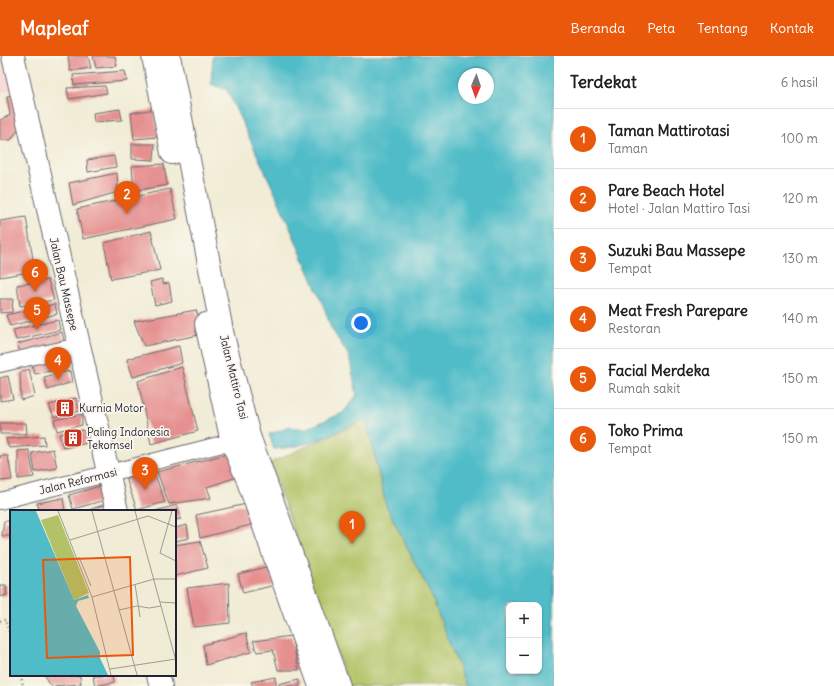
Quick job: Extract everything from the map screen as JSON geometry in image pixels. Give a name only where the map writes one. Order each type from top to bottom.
[{"type":"main road","name":"Jalan Bau Massepe","points":[[13,56],[107,473],[117,510]]},
{"type":"main road","name":"Jalan Mattiro Tasi","points":[[153,56],[211,350],[241,439],[339,686]]},
{"type":"main road","name":"Jalan Mattiro Tasi","points":[[169,56],[223,336],[247,478],[320,686]]},
{"type":"main road","points":[[158,676],[161,686]]},
{"type":"street","points":[[0,364],[78,346]]},
{"type":"street","name":"Jalan Reformasi","points":[[0,501],[241,439]]},
{"type":"path","points":[[0,621],[5,620],[10,634]]},
{"type":"path","points":[[21,676],[23,686]]},
{"type":"shaded area","points":[[0,56],[7,56],[12,90],[0,93]]},
{"type":"green space","points":[[366,419],[386,505],[431,595],[466,686],[349,686],[270,463]]},
{"type":"water","points":[[213,56],[554,56],[554,686],[466,686],[431,595],[386,505],[366,419],[310,442],[287,448],[274,449],[269,434],[291,427],[305,429],[343,413],[357,395],[349,356],[331,328],[324,307],[276,195],[227,90],[211,84]]},
{"type":"building","points":[[68,56],[88,56],[91,68],[70,71]]},
{"type":"building","points":[[93,56],[115,56],[117,66],[96,68]]},
{"type":"building","points":[[125,71],[127,81],[74,85],[73,75]]},
{"type":"building","points":[[105,86],[107,93],[69,99],[67,88]]},
{"type":"building","points":[[16,94],[23,122],[11,140],[0,140],[0,120],[10,115],[7,96]]},
{"type":"building","points":[[120,109],[122,120],[94,122],[93,113]]},
{"type":"building","points":[[155,109],[158,137],[134,139],[131,113]]},
{"type":"building","points":[[132,144],[155,144],[154,160],[132,159]]},
{"type":"building","points":[[114,156],[116,167],[88,172],[87,160]]},
{"type":"building","points":[[164,164],[167,185],[134,191],[132,166]]},
{"type":"building","points":[[117,173],[118,192],[73,205],[69,183]]},
{"type":"building","points":[[170,189],[177,219],[83,239],[77,209]]},
{"type":"building","points":[[26,217],[35,271],[0,277],[0,221]]},
{"type":"building","points":[[151,231],[160,270],[111,279],[104,243]]},
{"type":"building","points":[[162,279],[163,284],[169,283],[172,301],[155,305],[150,282]]},
{"type":"building","points":[[48,280],[54,300],[20,306],[17,285]]},
{"type":"building","points":[[0,299],[13,299],[12,312],[0,313]]},
{"type":"building","points":[[55,304],[57,314],[10,326],[6,315]]},
{"type":"building","points":[[196,310],[204,334],[144,346],[134,321]]},
{"type":"building","points":[[58,320],[60,330],[16,340],[13,330]]},
{"type":"building","points":[[62,332],[65,345],[21,354],[17,344]]},
{"type":"building","points":[[179,346],[182,363],[133,377],[127,359]]},
{"type":"building","points":[[65,353],[68,367],[35,374],[30,360]]},
{"type":"building","points":[[182,367],[198,431],[151,444],[138,381]]},
{"type":"building","points":[[29,369],[35,396],[21,400],[20,373]]},
{"type":"building","points":[[70,371],[72,382],[48,390],[44,377]]},
{"type":"building","points":[[8,376],[13,399],[0,401],[0,378]]},
{"type":"building","name":"Kurnia Motor","points":[[76,398],[80,411],[54,417],[49,405]]},
{"type":"building","points":[[82,414],[82,425],[57,431],[54,420]]},
{"type":"building","points":[[0,423],[26,423],[27,434],[0,434]]},
{"type":"building","name":"Paling Indonesia Tekomsel","points":[[83,430],[88,443],[63,448],[59,434]]},
{"type":"building","points":[[44,436],[45,445],[9,448],[6,439]]},
{"type":"building","points":[[53,449],[57,468],[35,472],[32,453]]},
{"type":"building","points":[[29,450],[34,477],[18,479],[18,451]]},
{"type":"building","points":[[231,453],[237,477],[207,487],[211,498],[169,504],[157,472]]},
{"type":"building","points":[[0,456],[8,456],[12,480],[0,481]]},
{"type":"building","points":[[153,469],[165,502],[137,510],[126,478]]},
{"type":"building","points":[[100,486],[105,500],[73,509],[69,495]]},
{"type":"building","points":[[63,498],[65,510],[40,510],[37,503]]},
{"type":"building","points":[[251,503],[258,523],[200,538],[196,515]]},
{"type":"building","points":[[104,505],[106,510],[89,510]]},
{"type":"building","points":[[177,505],[181,519],[176,520],[176,510],[159,510]]},
{"type":"building","points":[[4,521],[10,521],[10,536],[2,536]]},
{"type":"building","points":[[187,525],[189,538],[176,541],[176,528]]},
{"type":"building","points":[[200,541],[208,568],[176,576],[176,545]]},
{"type":"building","points":[[270,566],[275,585],[243,593],[238,574]]},
{"type":"building","points":[[229,583],[230,623],[194,627],[187,588]]},
{"type":"building","points":[[0,585],[6,585],[7,595],[0,597]]},
{"type":"building","points":[[246,633],[251,652],[206,665],[203,645]]},
{"type":"building","points":[[291,636],[299,670],[278,670],[273,650],[257,652],[253,641]]},
{"type":"building","points":[[45,676],[80,676],[81,684],[51,686]]},
{"type":"building","points":[[93,676],[114,676],[115,682],[95,686]]},
{"type":"building","points":[[276,677],[276,686],[253,686],[251,682]]},
{"type":"building","points":[[300,679],[300,686],[279,686],[278,684]]},
{"type":"place","name":"Pare Beach Hotel","points":[[127,214]]},
{"type":"place","name":"Toko Prima","points":[[35,292]]},
{"type":"place","name":"Facial Merdeka","points":[[37,330]]},
{"type":"place","name":"Meat Fresh Parepare","points":[[58,380]]},
{"type":"place","name":"Kurnia Motor","points":[[65,408]]},
{"type":"place","name":"Paling Indonesia Tekomsel","points":[[73,438]]},
{"type":"place","name":"Suzuki Bau Massepe","points":[[145,490]]},
{"type":"place","name":"Taman Mattirotasi","points":[[352,544]]}]
